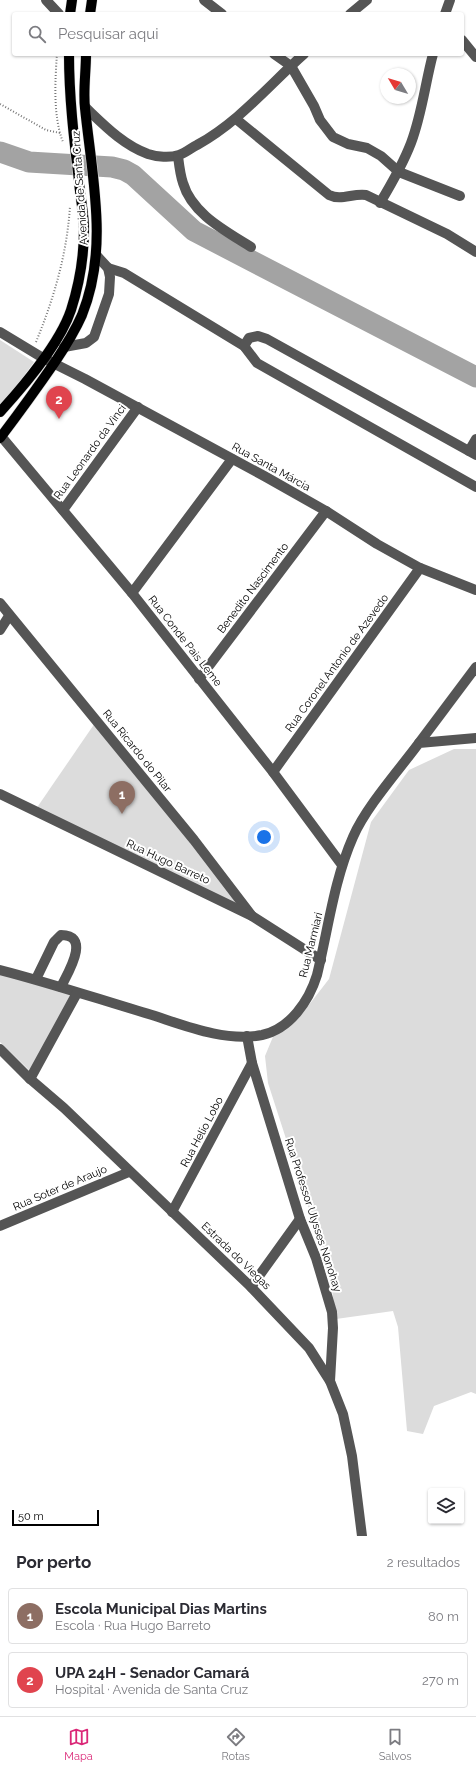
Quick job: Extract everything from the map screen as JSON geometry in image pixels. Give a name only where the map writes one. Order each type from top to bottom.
[{"type":"main road","points":[[70,12],[72,0]]},
{"type":"main road","points":[[90,12],[92,0]]},
{"type":"main road","name":"Avenida de Santa Cruz","points":[[0,412],[18,393],[43,358],[70,311],[79,275],[84,230],[73,135],[68,56]]},
{"type":"main road","name":"Avenida de Santa Cruz","points":[[0,437],[22,410],[64,347],[82,314],[92,279],[97,256],[98,235],[91,149],[85,107],[86,56]]},
{"type":"street","points":[[46,0],[57,12]]},
{"type":"street","points":[[204,0],[219,12]]},
{"type":"street","points":[[352,12],[367,0]]},
{"type":"street","points":[[445,12],[450,0]]},
{"type":"street","points":[[464,42],[476,57]]},
{"type":"street","points":[[277,56],[290,66],[314,106],[320,120],[333,137],[348,144],[367,148],[381,156],[399,172],[460,196]]},
{"type":"street","points":[[85,107],[115,136],[130,145],[149,154],[163,157],[178,156],[209,138],[236,119],[302,56]]},
{"type":"street","points":[[380,203],[399,172],[411,142],[419,118],[433,56]]},
{"type":"street","points":[[236,119],[329,195],[337,198],[353,195],[366,195],[447,234],[476,252]]},
{"type":"street","points":[[178,156],[183,183],[195,205],[204,215],[251,247]]},
{"type":"street","points":[[64,347],[86,343],[94,338],[109,294],[110,277],[108,268],[97,256]]},
{"type":"street","points":[[108,268],[124,273],[244,346],[257,363],[476,487]]},
{"type":"street","name":"Rua Santa Márcia","points":[[0,332],[53,364],[138,407],[326,511],[377,544],[420,568],[476,590]]},
{"type":"street","points":[[244,346],[249,338],[258,336],[267,339],[473,453],[476,439]]},
{"type":"street","name":"Rua Leonardo da Vinci","points":[[62,510],[138,407]]},
{"type":"street","name":"Rua Conde Pais Leme","points":[[0,437],[132,593],[273,772],[342,865]]},
{"type":"street","points":[[132,593],[232,459]]},
{"type":"street","name":"Benedito Nascimento","points":[[199,679],[326,511]]},
{"type":"street","name":"Rua Coronel Antonio de Azevedo","points":[[273,772],[420,568]]},
{"type":"street","name":"Rua Ricardo do Pilar","points":[[0,603],[9,616],[194,840],[252,916]]},
{"type":"street","points":[[0,630],[9,616]]},
{"type":"street","name":"Rua Marmiari","points":[[0,970],[36,979],[190,1027],[220,1034],[247,1036],[263,1034],[287,1022],[298,1012],[311,992],[321,960],[342,865],[353,836],[362,821],[476,667]]},
{"type":"street","points":[[419,743],[476,738]]},
{"type":"street","name":"Rua Hugo Barreto","points":[[0,794],[252,916],[321,960]]},
{"type":"street","points":[[36,979],[54,942],[61,936],[65,935],[76,943],[77,952],[61,987]]},
{"type":"street","points":[[30,1079],[78,993]]},
{"type":"street","name":"Rua Professor Ulysses Nonohay","points":[[247,1036],[252,1063],[300,1219],[316,1258],[332,1312],[333,1328],[330,1381]]},
{"type":"street","name":"Estrada do Viegas","points":[[0,1049],[30,1079],[64,1108],[129,1172],[251,1286],[309,1348],[330,1381],[343,1414],[348,1438],[362,1536]]},
{"type":"street","name":"Rua Helio Lobo","points":[[172,1212],[252,1063]]},
{"type":"street","name":"Rua Soter de Araujo","points":[[0,1226],[129,1172]]},
{"type":"street","points":[[251,1286],[300,1219]]},
{"type":"path","points":[[57,56],[55,82],[58,124],[64,144]]},
{"type":"path","points":[[0,104],[41,128],[73,135]]},
{"type":"path","points":[[32,351],[50,306],[64,257],[70,203]]},
{"type":"shaded area","points":[[0,340],[34,362],[0,409]]},
{"type":"shaded area","points":[[95,723],[244,909],[36,809]]},
{"type":"shaded area","points":[[454,749],[476,749],[476,1394],[471,1392],[434,1406],[423,1434],[407,1431],[398,1327],[393,1311],[336,1319],[330,1275],[268,1083],[265,1056],[275,1032],[305,1010],[329,979],[371,822],[409,770]]},
{"type":"shaded area","points":[[0,973],[73,992],[31,1072],[0,1042]]},
{"type":"waterway","points":[[0,152],[29,162],[112,167],[124,170],[133,175],[194,231],[476,377]]},
{"type":"place","name":"UPA 24H - Senador Camará","points":[[59,419]]},
{"type":"place","name":"Escola Municipal Dias Martins","points":[[122,814]]}]
